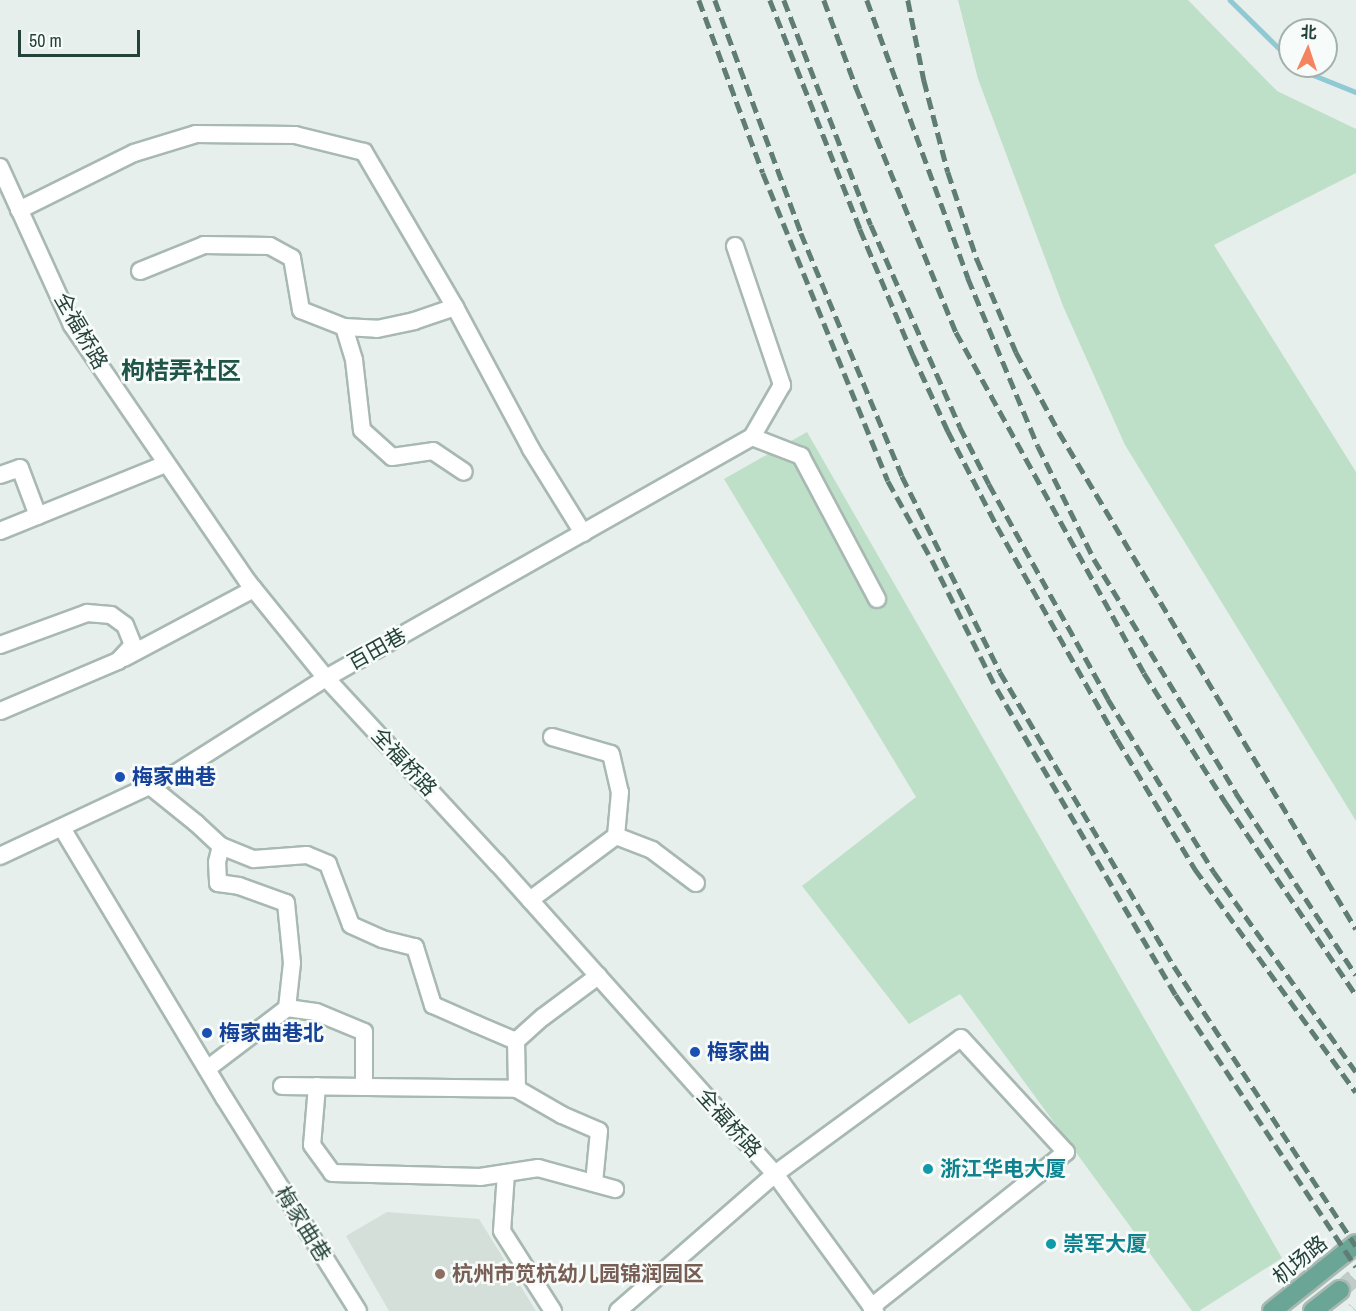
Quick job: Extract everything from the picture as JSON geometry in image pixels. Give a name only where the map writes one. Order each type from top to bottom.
[{"type":"main road","name":"机场路","points":[[1272,1311],[1356,1244]]},
{"type":"main road","points":[[1312,1311],[1340,1290]]},
{"type":"street","points":[[19,210],[134,153],[196,134],[295,135],[364,152],[455,307],[531,449],[584,533]]},
{"type":"street","name":"全福桥路","points":[[0,167],[72,325],[166,465],[254,589],[326,678],[530,900],[775,1174],[873,1309]]},
{"type":"street","points":[[140,271],[204,245],[270,246],[292,258],[301,309],[344,327],[377,329],[414,321],[455,307]]},
{"type":"street","points":[[735,246],[782,385],[752,437],[801,456],[877,599]]},
{"type":"street","points":[[344,327],[354,360],[362,430],[392,457],[433,451],[464,472]]},
{"type":"street","name":"百田巷","points":[[0,856],[173,775],[326,678],[752,437]]},
{"type":"street","points":[[0,531],[166,465]]},
{"type":"street","points":[[0,475],[20,468],[38,516]]},
{"type":"street","points":[[0,711],[118,661],[254,589]]},
{"type":"street","points":[[0,645],[87,613],[111,615],[125,625],[133,645],[118,661]]},
{"type":"street","points":[[530,900],[616,836],[620,792],[610,754],[552,737]]},
{"type":"street","points":[[150,786],[221,846],[254,859],[307,855],[328,864],[351,925],[382,939],[415,947],[433,1005],[516,1041]]},
{"type":"street","name":"梅家曲巷","points":[[62,828],[207,1069],[358,1311]]},
{"type":"street","points":[[616,836],[651,850],[696,883]]},
{"type":"street","points":[[221,846],[217,862],[218,883],[239,886],[286,903],[292,963],[287,1008]]},
{"type":"street","points":[[517,1089],[516,1041],[543,1017],[598,976]]},
{"type":"street","points":[[207,1069],[287,1008],[316,1012],[364,1032],[364,1087]]},
{"type":"street","points":[[618,1311],[775,1174],[961,1038],[1066,1152],[873,1309]]},
{"type":"street","points":[[282,1086],[517,1089],[562,1115],[598,1131],[594,1184]]},
{"type":"street","points":[[317,1086],[312,1145],[332,1173],[480,1177],[538,1168],[615,1189]]},
{"type":"street","points":[[506,1173],[502,1231],[553,1311]]},
{"type":"shaded area","name":"杭州市笕杭幼儿园锦润园区","points":[[387,1212],[479,1219],[536,1311],[389,1311],[346,1236]]},
{"type":"green space","points":[[958,0],[1188,0],[1277,91],[1356,129],[1356,173],[1214,245],[1356,472],[1356,821],[1125,445],[1063,306],[978,79]]},
{"type":"green space","points":[[807,432],[1282,1258],[1199,1311],[1192,1311],[960,994],[909,1024],[802,886],[916,797],[724,479]]},
{"type":"waterway","points":[[1230,0],[1278,47]]},
{"type":"waterway","points":[[1321,78],[1356,92]]},
{"type":"tunnel","points":[[1340,1290],[1356,1276]]},
{"type":"railway","points":[[699,0],[763,173],[888,481],[932,560],[997,689],[1176,995],[1356,1267]]},
{"type":"railway","points":[[715,0],[801,233],[902,476],[1000,672],[1174,966],[1356,1246]]},
{"type":"railway","points":[[770,0],[860,229],[913,355],[948,431],[997,526],[1117,739],[1195,869],[1356,1092]]},
{"type":"railway","points":[[784,0],[871,225],[960,427],[989,484],[1108,699],[1214,872],[1356,1072]]},
{"type":"railway","points":[[824,0],[856,87],[956,332],[1144,673],[1226,803],[1356,995]]},
{"type":"railway","points":[[867,0],[968,278],[1038,446],[1094,559],[1236,793],[1356,975]]},
{"type":"railway","points":[[908,0],[924,80],[948,172],[977,259],[1016,352],[1059,432],[1356,929]]},
{"type":"place","name":"梅家曲巷","points":[[120,777]]},
{"type":"place","name":"梅家曲巷北","points":[[207,1033]]},
{"type":"place","name":"梅家曲","points":[[695,1052]]},
{"type":"place","name":"浙江华电大厦","points":[[928,1169]]},
{"type":"place","name":"崇军大厦","points":[[1051,1244]]},
{"type":"place","name":"杭州市笕杭幼儿园锦润园区","points":[[440,1274]]},
{"type":"district","name":"枸桔弄社区","points":[[181,371]]}]
